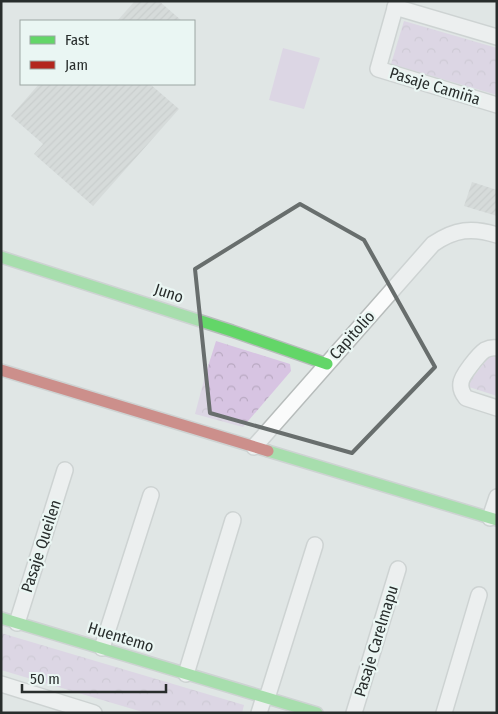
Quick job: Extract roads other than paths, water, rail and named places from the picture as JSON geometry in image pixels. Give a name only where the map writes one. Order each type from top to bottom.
[{"type":"street","name":"Pasaje Camiña","points":[[497,37],[396,4],[378,69],[497,105]]},
{"type":"street","name":"Capitolio","points":[[254,447],[433,244],[444,236],[470,230],[497,235]]},
{"type":"street","name":"Juno","points":[[1,257],[232,330],[327,364]]},
{"type":"street","points":[[497,348],[490,348],[482,352],[463,376],[460,384],[466,398],[497,408]]},
{"type":"street","points":[[1,370],[493,519],[497,497]]},
{"type":"street","name":"Pasaje Queilen","points":[[17,623],[65,470]]},
{"type":"street","points":[[102,648],[151,495]]},
{"type":"street","points":[[186,674],[233,520]]},
{"type":"street","points":[[259,713],[315,545]]},
{"type":"street","name":"Pasaje Carelmapu","points":[[354,713],[398,569]]},
{"type":"street","points":[[444,713],[479,595]]},
{"type":"street","name":"Huentemo","points":[[1,618],[317,713]]},
{"type":"street","points":[[1,684],[94,713]]}]
